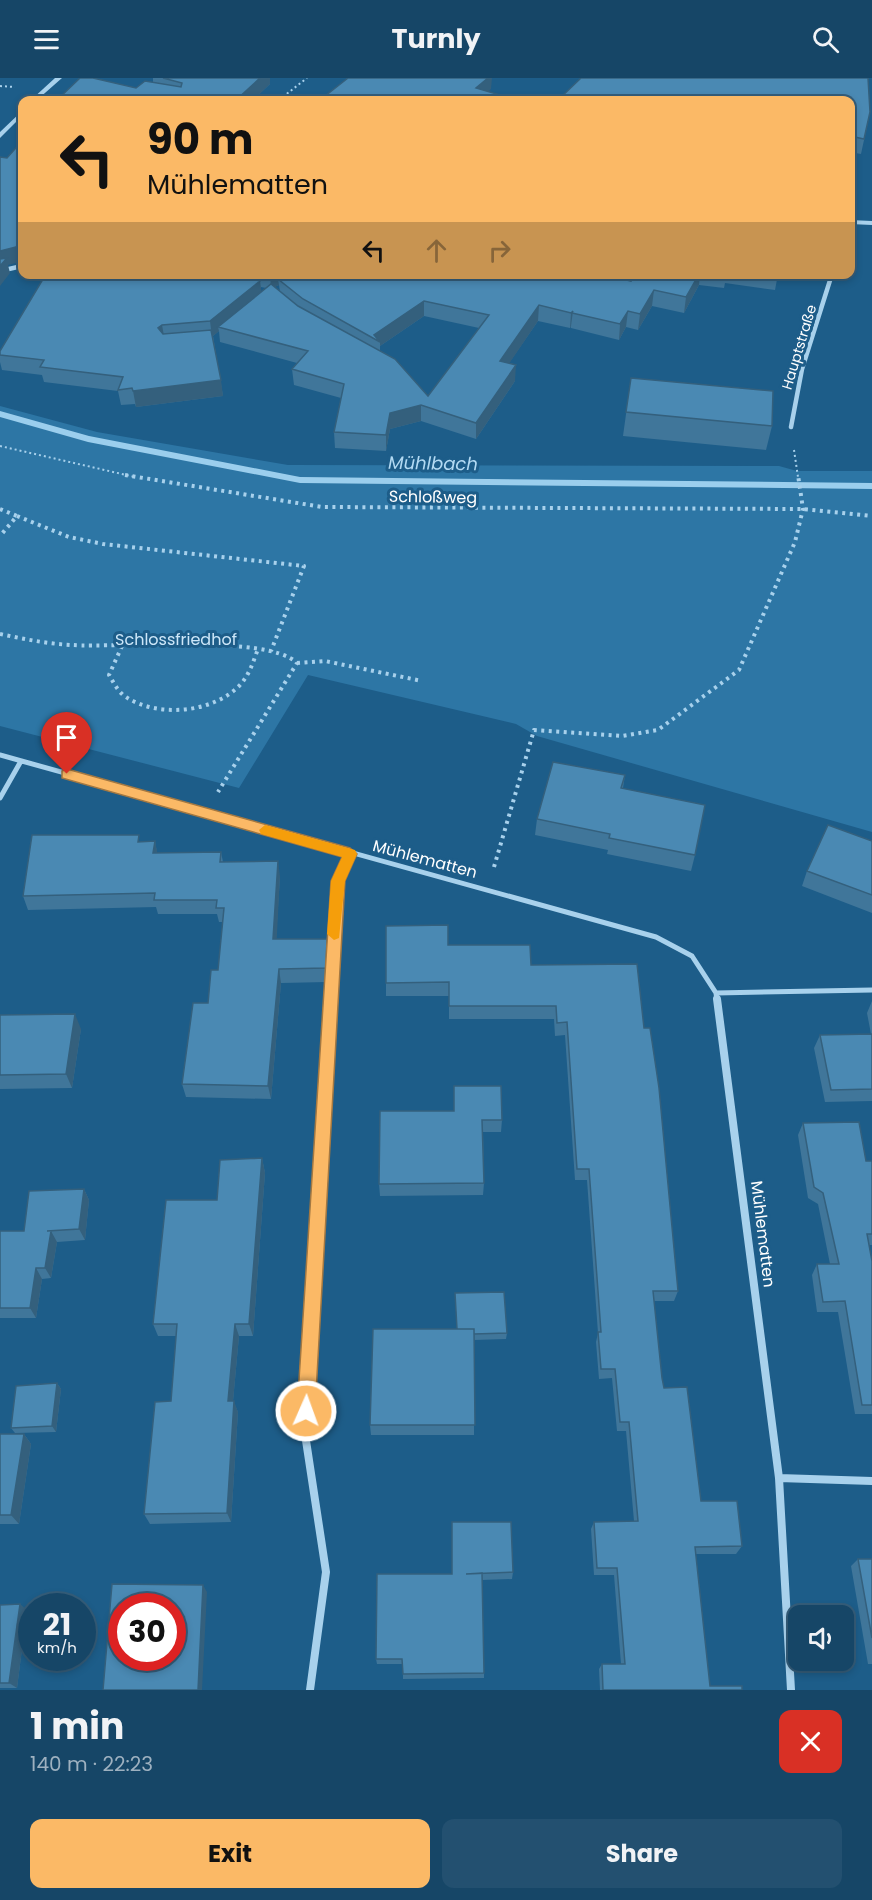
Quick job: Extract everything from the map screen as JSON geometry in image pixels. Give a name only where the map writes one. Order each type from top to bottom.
[{"type":"street","points":[[39,96],[59,78]]},
{"type":"street","points":[[0,136],[18,116]]},
{"type":"street","points":[[855,222],[872,223]]},
{"type":"street","points":[[0,271],[18,267]]},
{"type":"street","name":"Hauptstraße","points":[[791,427],[792,412],[806,357],[830,279]]},
{"type":"street","name":"Mühlematten","points":[[0,755],[350,854],[656,937],[692,956],[716,993],[779,1478],[791,1690]]},
{"type":"street","points":[[0,798],[21,761]]},
{"type":"street","points":[[310,1690],[326,1572],[305,1434],[310,1320],[338,881],[350,854]]},
{"type":"street","points":[[716,993],[872,990]]},
{"type":"street","points":[[779,1478],[872,1481]]},
{"type":"path","points":[[284,96],[307,78]]},
{"type":"path","name":"Schloßweg","points":[[0,446],[105,472],[322,507],[803,509],[872,516]]},
{"type":"path","points":[[487,891],[534,730],[622,736],[658,730],[740,670],[795,542],[803,509],[797,471]]},
{"type":"path","points":[[0,509],[69,537],[103,544],[304,566],[271,651]]},
{"type":"path","points":[[0,536],[17,516]]},
{"type":"path","points":[[0,634],[23,641],[73,646],[229,644],[271,651],[291,657],[297,663],[325,661],[422,681]]},
{"type":"path","points":[[122,646],[109,675],[123,696],[145,708],[180,711],[214,702],[238,688],[251,669],[258,649]]},
{"type":"path","points":[[206,813],[297,663]]},
{"type":"green space","name":"Schlossfriedhof","points":[[0,406],[97,432],[288,465],[779,466],[797,471],[872,471],[872,832],[537,736],[516,724],[308,675],[239,788],[0,726]]},
{"type":"building","points":[[80,78],[93,78],[136,88],[145,81],[181,87],[182,83],[163,78],[260,78],[240,96],[61,96]]},
{"type":"building","points":[[348,78],[488,78],[476,88],[503,96],[325,96]]},
{"type":"building","points":[[581,78],[868,78],[870,112],[864,139],[855,137],[855,96],[562,96]]},
{"type":"building","points":[[18,146],[18,244],[16,247],[0,251],[0,157],[7,158]]},
{"type":"building","points":[[7,258],[0,266],[0,259]]},
{"type":"building","points":[[43,279],[251,279],[260,281],[210,321],[162,325],[158,328],[163,334],[211,330],[221,380],[133,391],[132,388],[118,390],[123,377],[40,367],[44,360],[0,355],[0,351]]},
{"type":"building","points":[[278,279],[623,279],[631,281],[632,279],[696,279],[686,297],[654,290],[640,314],[628,311],[620,324],[572,313],[573,311],[571,313],[539,305],[500,361],[516,365],[476,423],[421,405],[390,413],[386,435],[334,432],[344,384],[292,369],[308,351],[218,327],[271,284],[298,306],[395,359],[428,396],[489,315],[424,301],[374,335],[380,342],[303,299]]},
{"type":"building","points":[[631,378],[773,391],[772,426],[626,412]]},
{"type":"building","points":[[553,762],[625,775],[621,788],[705,805],[695,855],[609,838],[610,834],[537,819]]},
{"type":"building","points":[[828,825],[872,841],[872,895],[807,871]]},
{"type":"building","points":[[32,835],[139,835],[138,842],[155,841],[153,853],[221,852],[220,862],[278,861],[273,939],[327,939],[326,968],[279,969],[268,1086],[182,1084],[193,1003],[208,1003],[211,970],[218,970],[224,908],[216,908],[217,900],[154,900],[155,893],[23,896]]},
{"type":"building","points":[[448,925],[448,945],[530,945],[531,965],[637,964],[644,1028],[650,1028],[659,1088],[678,1291],[653,1291],[662,1378],[664,1388],[687,1387],[701,1501],[737,1501],[742,1546],[695,1547],[710,1686],[742,1686],[742,1690],[603,1690],[602,1664],[625,1664],[617,1568],[597,1568],[594,1522],[638,1521],[629,1422],[620,1422],[615,1369],[601,1369],[598,1332],[601,1332],[589,1169],[577,1169],[567,1022],[557,1023],[556,1006],[449,1006],[449,982],[386,983],[386,926]]},
{"type":"building","points":[[75,1014],[66,1074],[0,1075],[0,1015]]},
{"type":"building","points":[[872,1034],[872,1089],[831,1090],[820,1035]]},
{"type":"building","points":[[454,1086],[501,1086],[502,1120],[482,1120],[484,1183],[379,1184],[380,1111],[454,1111]]},
{"type":"building","points":[[859,1122],[866,1161],[872,1161],[872,1234],[867,1234],[872,1261],[872,1405],[862,1405],[845,1301],[823,1302],[817,1264],[839,1264],[823,1193],[814,1187],[803,1123]]},
{"type":"building","points":[[262,1158],[249,1324],[235,1324],[228,1401],[234,1401],[227,1513],[144,1514],[155,1402],[171,1401],[177,1324],[153,1324],[166,1200],[217,1200],[220,1160]]},
{"type":"building","points":[[84,1189],[79,1229],[47,1231],[51,1231],[45,1268],[36,1268],[30,1308],[0,1308],[0,1231],[24,1231],[29,1191]]},
{"type":"building","points":[[504,1292],[507,1333],[474,1334],[474,1329],[457,1329],[455,1293]]},
{"type":"building","points":[[373,1329],[474,1329],[475,1425],[370,1425]]},
{"type":"building","points":[[57,1383],[52,1426],[11,1428],[16,1386]]},
{"type":"building","points":[[0,1434],[24,1434],[11,1515],[0,1515]]},
{"type":"building","points":[[452,1522],[511,1522],[513,1572],[482,1573],[484,1673],[403,1674],[402,1659],[376,1659],[377,1574],[452,1574]]},
{"type":"building","points":[[858,1559],[872,1559],[872,1638]]},
{"type":"building","points":[[112,1584],[203,1585],[198,1690],[103,1690],[108,1631],[108,1671],[186,1671],[186,1593],[111,1593]]},
{"type":"building","points":[[18,1604],[9,1683],[0,1683],[0,1605]]},
{"type":"waterway","name":"Mühlbach","points":[[0,414],[88,439],[300,480],[872,486]]},
{"type":"slow traffic","points":[[265,830],[350,854],[338,881],[334,934]]},
{"type":"route","points":[[67,774],[350,854],[338,881],[306,1411]]}]
